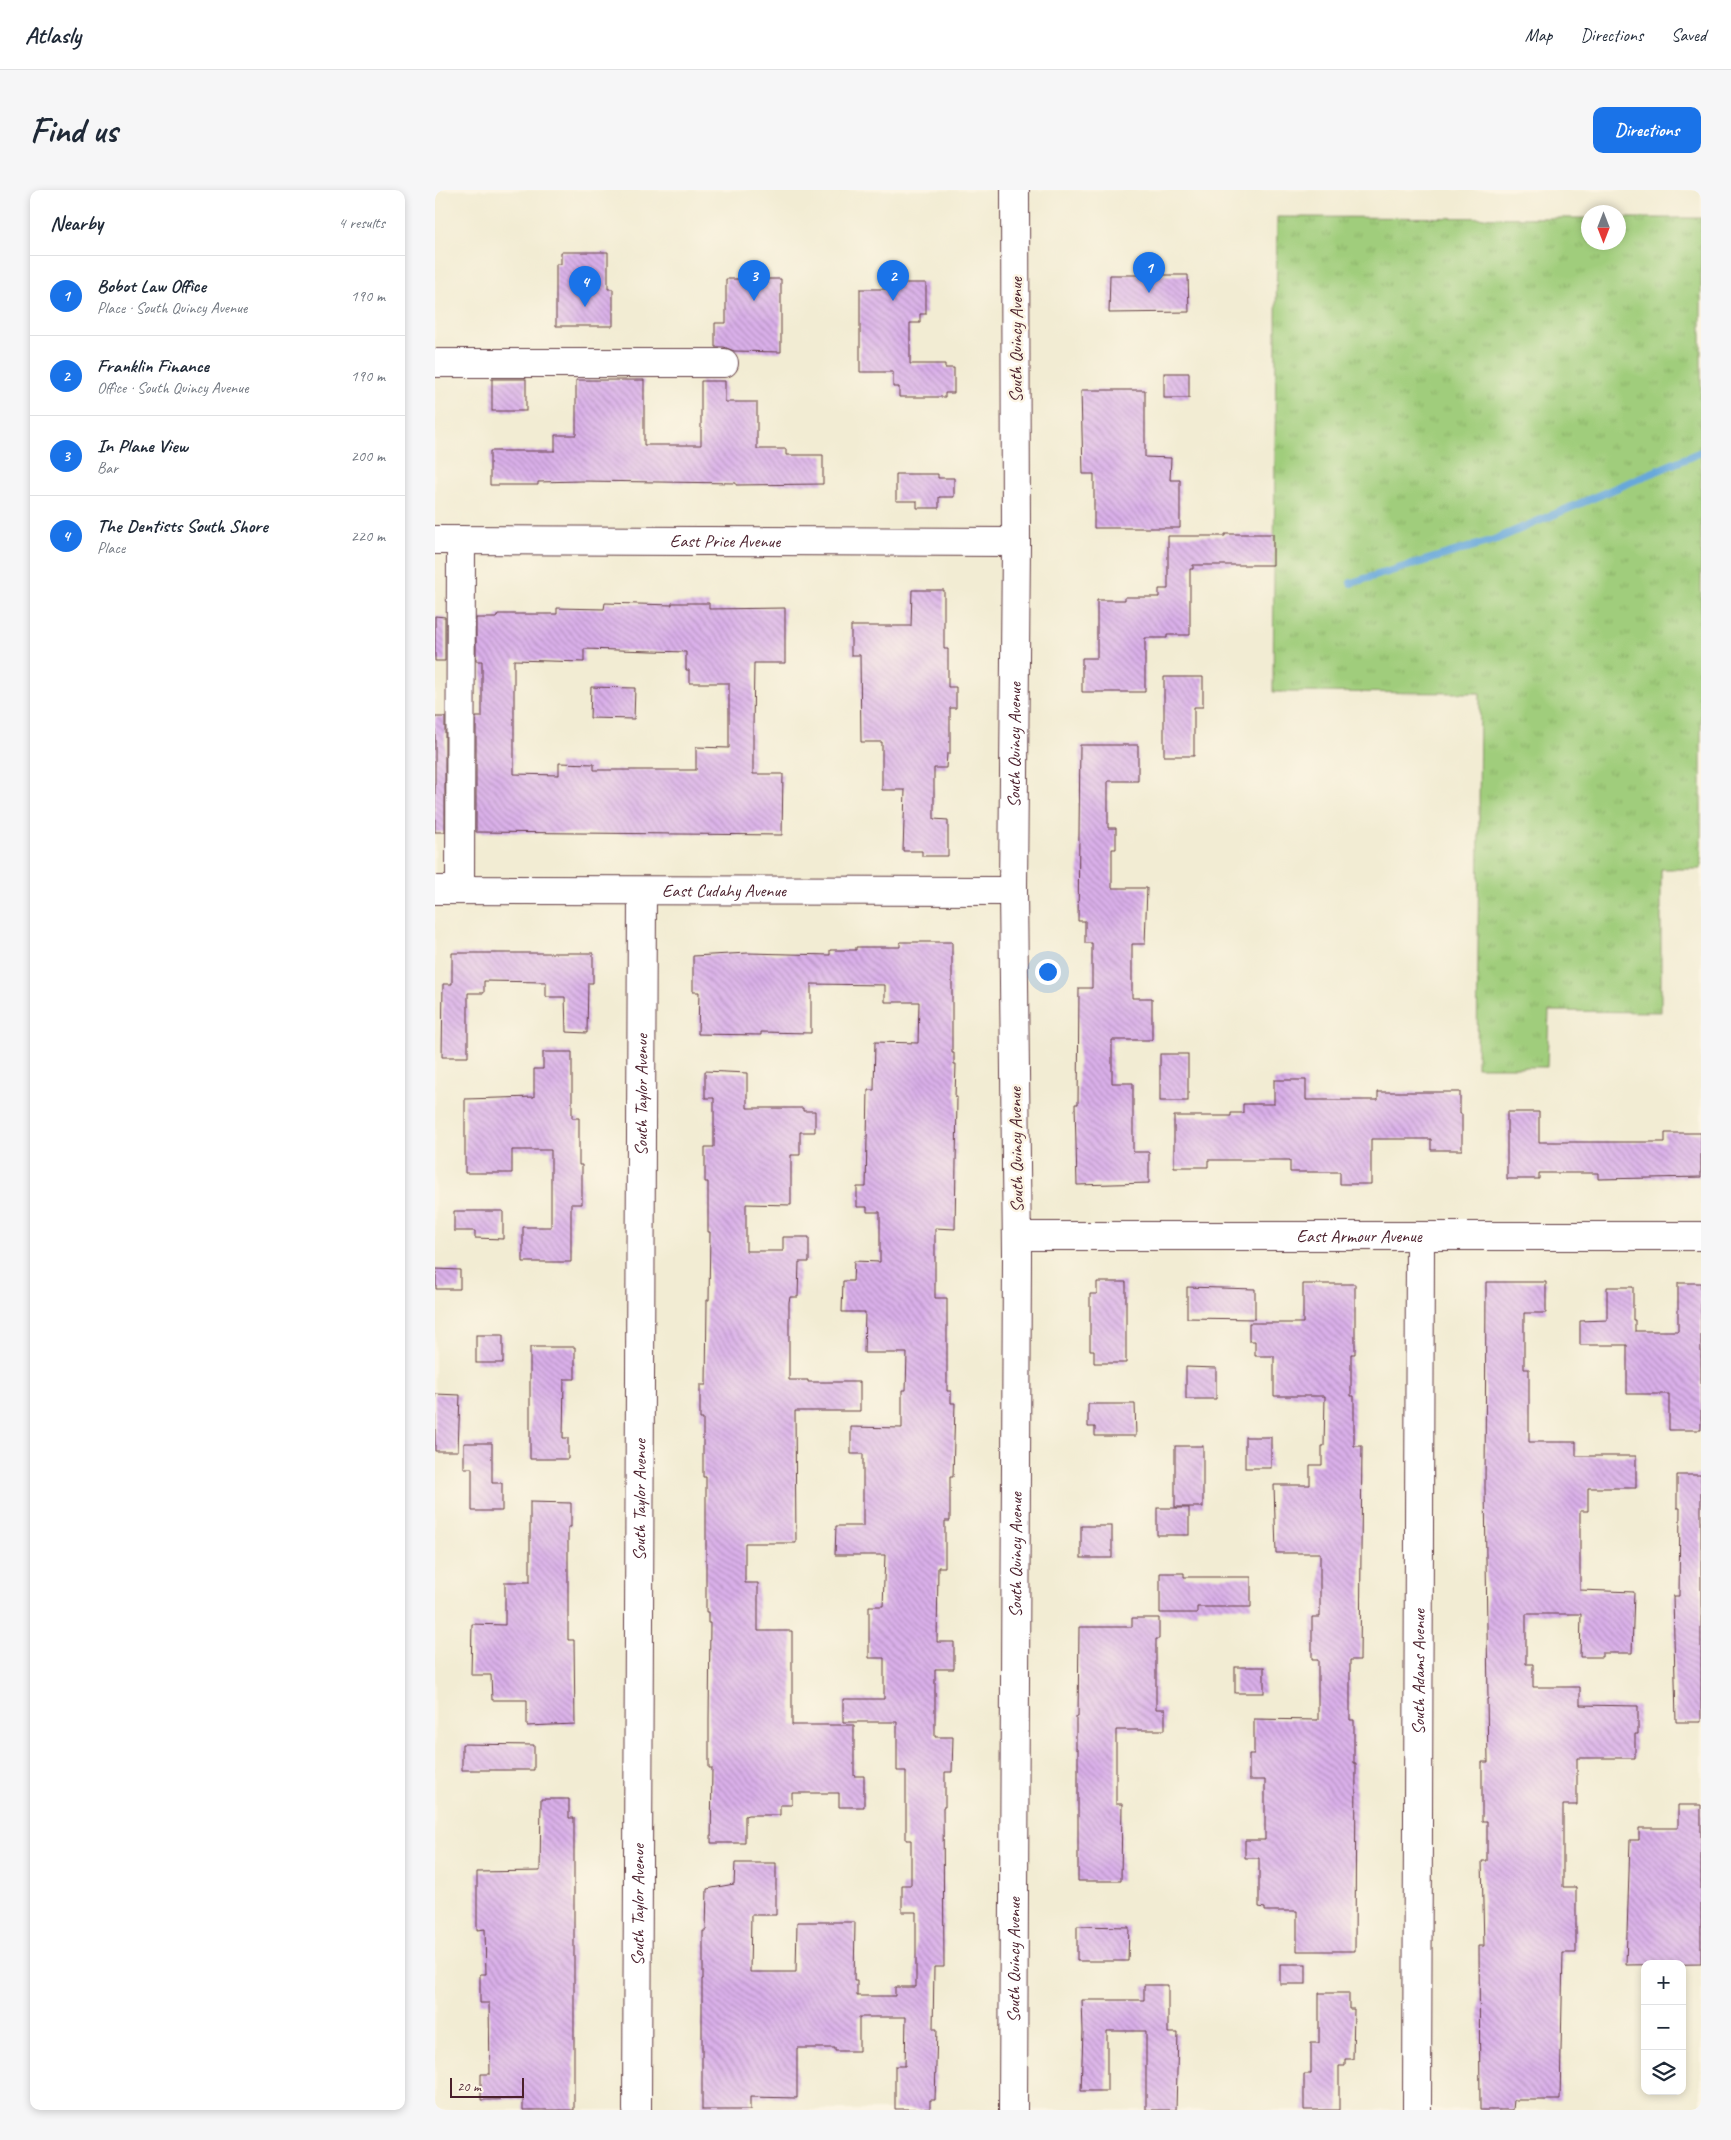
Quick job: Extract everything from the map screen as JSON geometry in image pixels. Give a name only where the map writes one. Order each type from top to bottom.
[{"type":"street","name":"South Quincy Avenue","points":[[1013,2110],[1017,1236],[1013,891],[1016,542],[1015,190]]},
{"type":"street","points":[[435,363],[724,363]]},
{"type":"street","name":"East Price Avenue","points":[[448,540],[1016,542]]},
{"type":"street","points":[[447,890],[448,540]]},
{"type":"street","name":"East Cudahy Avenue","points":[[447,890],[1013,891]]},
{"type":"street","name":"South Taylor Avenue","points":[[637,2110],[642,891]]},
{"type":"street","name":"East Armour Avenue","points":[[1017,1236],[1701,1236]]},
{"type":"street","name":"South Adams Avenue","points":[[1417,2110],[1420,1236]]},
{"type":"green space","points":[[1277,217],[1581,218],[1581,250],[1626,250],[1626,218],[1701,218],[1701,869],[1661,869],[1661,1012],[1549,1011],[1547,1067],[1477,1067],[1480,693],[1273,692]]},
{"type":"building","points":[[561,252],[608,252],[608,289],[613,289],[613,326],[556,326],[556,264],[561,264]]},
{"type":"building","points":[[1110,275],[1188,275],[1189,312],[1109,313]]},
{"type":"building","points":[[726,279],[781,279],[781,352],[734,351],[724,347],[715,347],[715,323],[726,323]]},
{"type":"building","points":[[895,283],[926,283],[926,314],[920,314],[920,323],[910,323],[910,364],[945,364],[945,368],[954,368],[954,393],[945,393],[945,397],[899,397],[899,387],[893,387],[893,372],[860,372],[860,289],[895,289]]},
{"type":"building","points":[[1164,373],[1189,373],[1189,398],[1164,398]]},
{"type":"building","points":[[492,379],[526,379],[526,411],[492,411]]},
{"type":"building","points":[[576,380],[644,380],[644,445],[701,445],[701,381],[725,381],[725,402],[757,402],[757,449],[786,449],[786,455],[823,455],[823,484],[736,485],[736,483],[581,481],[538,482],[538,485],[490,485],[490,451],[555,451],[555,435],[576,435]]},
{"type":"building","points":[[1081,390],[1145,390],[1145,457],[1171,458],[1170,480],[1180,480],[1180,528],[1094,528],[1094,474],[1083,474]]},
{"type":"building","points":[[896,474],[938,474],[938,478],[954,478],[954,497],[939,497],[939,508],[917,508],[917,501],[896,501]]},
{"type":"building","points":[[1225,534],[1273,534],[1273,565],[1193,565],[1193,569],[1190,569],[1190,635],[1167,635],[1167,638],[1145,638],[1145,692],[1082,692],[1082,658],[1097,658],[1097,600],[1125,600],[1125,597],[1159,597],[1159,589],[1168,589],[1168,536],[1225,536]]},
{"type":"building","points":[[912,590],[944,590],[944,649],[948,649],[948,687],[956,687],[956,708],[950,708],[950,754],[947,754],[946,768],[934,768],[934,819],[948,820],[948,856],[922,856],[922,851],[903,851],[905,790],[882,790],[882,742],[861,742],[860,655],[851,655],[851,626],[911,626]]},
{"type":"building","points":[[605,603],[672,605],[672,603],[709,603],[709,609],[785,608],[785,663],[754,663],[753,728],[753,774],[783,774],[782,835],[476,832],[476,717],[482,717],[482,661],[476,661],[476,618],[496,618],[498,614],[557,614],[557,608],[604,609]],"holes":[[[584,649],[686,652],[686,670],[689,670],[689,683],[729,683],[729,748],[696,747],[696,770],[594,770],[594,764],[559,763],[559,775],[514,774],[514,660],[584,662]]]},
{"type":"building","points":[[435,616],[445,617],[445,661],[435,661]]},
{"type":"building","points":[[1164,677],[1203,677],[1203,707],[1194,707],[1194,756],[1164,756]]},
{"type":"building","points":[[591,687],[635,688],[634,719],[590,718]]},
{"type":"building","points":[[435,717],[445,717],[445,832],[435,832]]},
{"type":"building","points":[[1080,745],[1138,745],[1138,781],[1108,781],[1108,828],[1116,828],[1116,849],[1112,849],[1112,888],[1147,888],[1145,944],[1132,944],[1132,998],[1152,998],[1152,1040],[1112,1040],[1112,1083],[1133,1083],[1133,1152],[1149,1152],[1149,1183],[1077,1185],[1075,1104],[1078,1104],[1079,988],[1092,988],[1092,943],[1085,943],[1085,921],[1078,921]]},
{"type":"building","points":[[900,942],[952,942],[952,1053],[954,1053],[954,1064],[956,1064],[955,1097],[957,1097],[955,1229],[935,1228],[935,1298],[947,1298],[947,1391],[951,1391],[951,1403],[955,1403],[953,1477],[950,1477],[950,1521],[945,1521],[945,1567],[938,1567],[937,1642],[954,1642],[954,1669],[935,1669],[935,1737],[953,1737],[952,1772],[945,1772],[945,1807],[943,1807],[944,1967],[934,1967],[933,2029],[937,2029],[935,2100],[930,2100],[930,2109],[895,2109],[895,2066],[905,2066],[906,2017],[859,2017],[859,2051],[835,2051],[835,2048],[797,2048],[797,2098],[750,2097],[750,2110],[702,2110],[703,1931],[706,1931],[707,1889],[734,1884],[735,1863],[776,1863],[776,1915],[751,1915],[750,1972],[796,1972],[797,1922],[855,1922],[854,1981],[857,1981],[857,1996],[895,1996],[895,1987],[916,1987],[916,1912],[902,1912],[902,1885],[911,1885],[911,1840],[906,1840],[906,1771],[897,1771],[897,1722],[843,1722],[843,1699],[884,1699],[884,1658],[869,1658],[869,1606],[883,1606],[885,1555],[835,1555],[836,1526],[863,1526],[863,1454],[851,1454],[851,1427],[902,1428],[902,1390],[906,1390],[907,1353],[864,1353],[865,1312],[842,1312],[843,1281],[853,1281],[854,1261],[880,1262],[880,1212],[867,1212],[867,1207],[857,1207],[857,1187],[866,1187],[868,1090],[874,1090],[875,1042],[918,1043],[919,1002],[885,1002],[885,985],[811,984],[811,1033],[761,1032],[761,1035],[698,1034],[699,992],[693,992],[693,956],[748,953],[830,955],[830,950],[856,950],[856,947],[900,947]]},
{"type":"building","points":[[452,953],[593,953],[593,983],[588,983],[587,1033],[566,1032],[565,997],[546,997],[546,982],[484,981],[484,993],[468,993],[468,1057],[442,1057],[443,984],[452,984]]},
{"type":"building","points":[[543,1052],[572,1052],[572,1118],[579,1118],[579,1165],[582,1165],[582,1204],[571,1204],[571,1262],[523,1262],[523,1227],[551,1227],[551,1150],[512,1150],[512,1173],[465,1173],[465,1099],[534,1097],[534,1069],[543,1069]]},
{"type":"building","points":[[1160,1054],[1188,1054],[1188,1101],[1160,1101]]},
{"type":"building","points":[[705,1071],[747,1073],[747,1108],[803,1108],[803,1111],[815,1111],[815,1132],[800,1132],[800,1155],[791,1155],[791,1205],[746,1204],[746,1251],[783,1251],[783,1237],[809,1237],[809,1262],[799,1262],[798,1297],[790,1297],[789,1302],[789,1380],[860,1382],[860,1411],[795,1411],[796,1543],[745,1543],[745,1583],[758,1583],[758,1631],[792,1631],[792,1725],[854,1725],[854,1776],[864,1776],[864,1807],[839,1807],[839,1793],[792,1793],[792,1805],[780,1805],[780,1815],[745,1816],[745,1843],[711,1843],[712,1768],[709,1768],[710,1623],[708,1623],[708,1612],[706,1612],[706,1477],[703,1477],[703,1419],[700,1419],[700,1385],[706,1385],[707,1300],[709,1300],[710,1232],[708,1232],[708,1182],[705,1182],[705,1147],[714,1147],[714,1098],[705,1098]]},
{"type":"building","points":[[1274,1080],[1306,1080],[1306,1100],[1378,1100],[1378,1092],[1460,1092],[1462,1150],[1431,1150],[1431,1139],[1371,1139],[1371,1184],[1340,1184],[1340,1172],[1290,1172],[1290,1160],[1208,1160],[1208,1167],[1174,1167],[1174,1116],[1231,1116],[1231,1113],[1243,1113],[1243,1104],[1274,1104]]},
{"type":"building","points":[[1507,1112],[1539,1112],[1539,1142],[1665,1142],[1665,1133],[1701,1133],[1701,1177],[1598,1179],[1598,1173],[1539,1173],[1539,1179],[1507,1179]]},
{"type":"building","points":[[454,1211],[503,1211],[503,1239],[475,1238],[475,1231],[454,1231]]},
{"type":"building","points":[[436,1269],[460,1270],[460,1289],[436,1289]]},
{"type":"building","points":[[1097,1282],[1126,1282],[1126,1363],[1094,1363],[1094,1350],[1090,1350],[1090,1294],[1097,1294]]},
{"type":"building","points":[[1486,1282],[1546,1282],[1546,1313],[1524,1313],[1524,1369],[1529,1369],[1529,1442],[1576,1442],[1576,1456],[1636,1456],[1636,1488],[1588,1488],[1588,1511],[1580,1511],[1580,1590],[1634,1592],[1632,1653],[1602,1653],[1602,1657],[1580,1657],[1581,1614],[1526,1614],[1526,1664],[1533,1664],[1533,1687],[1580,1687],[1580,1705],[1638,1706],[1638,1734],[1635,1734],[1635,1758],[1577,1758],[1577,1805],[1563,1805],[1563,1887],[1576,1887],[1576,1953],[1563,1953],[1560,2100],[1514,2100],[1513,2110],[1480,2110],[1479,1946],[1484,1946],[1482,1861],[1487,1861],[1487,1821],[1482,1821],[1482,1762],[1488,1762],[1485,1488]]},
{"type":"building","points":[[1678,1283],[1701,1283],[1701,1430],[1669,1430],[1669,1394],[1627,1394],[1627,1345],[1580,1345],[1580,1321],[1607,1320],[1607,1287],[1633,1287],[1635,1331],[1678,1331]]},
{"type":"building","points":[[1303,1284],[1355,1284],[1355,1354],[1351,1354],[1351,1396],[1354,1396],[1354,1446],[1362,1446],[1360,1660],[1350,1660],[1350,1720],[1354,1720],[1354,1763],[1356,1763],[1355,1951],[1297,1951],[1297,1911],[1265,1911],[1265,1908],[1259,1907],[1259,1858],[1245,1858],[1245,1840],[1265,1840],[1265,1780],[1249,1780],[1249,1754],[1254,1754],[1254,1719],[1318,1720],[1318,1660],[1312,1660],[1312,1617],[1320,1617],[1320,1553],[1276,1553],[1274,1485],[1310,1485],[1310,1465],[1322,1465],[1325,1396],[1274,1396],[1274,1356],[1255,1356],[1255,1341],[1249,1341],[1249,1323],[1303,1323]]},
{"type":"building","points":[[1187,1287],[1255,1289],[1255,1319],[1187,1318]]},
{"type":"building","points":[[476,1335],[503,1335],[503,1363],[476,1363]]},
{"type":"building","points":[[530,1347],[575,1347],[575,1379],[564,1379],[563,1438],[568,1438],[568,1459],[530,1459]]},
{"type":"building","points":[[1186,1367],[1216,1368],[1216,1399],[1186,1399]]},
{"type":"building","points":[[435,1394],[460,1395],[458,1451],[435,1451]]},
{"type":"building","points":[[1088,1404],[1135,1404],[1136,1436],[1095,1436],[1095,1427],[1088,1427]]},
{"type":"building","points":[[1245,1437],[1271,1437],[1271,1468],[1245,1468]]},
{"type":"building","points":[[464,1443],[492,1443],[492,1483],[502,1483],[502,1511],[472,1511],[472,1468],[464,1468]]},
{"type":"building","points":[[1175,1446],[1203,1446],[1203,1507],[1175,1507]]},
{"type":"building","points":[[1677,1475],[1701,1475],[1701,1722],[1676,1722],[1673,1596],[1679,1596],[1680,1508],[1677,1508]]},
{"type":"building","points":[[530,1502],[571,1503],[571,1527],[568,1527],[568,1640],[574,1640],[575,1724],[527,1726],[527,1700],[492,1700],[491,1675],[471,1675],[472,1624],[505,1625],[505,1582],[530,1582]]},
{"type":"building","points":[[1157,1508],[1189,1508],[1189,1535],[1157,1535]]},
{"type":"building","points":[[1081,1526],[1112,1526],[1112,1558],[1081,1558]]},
{"type":"building","points":[[1160,1573],[1184,1573],[1184,1577],[1251,1577],[1251,1607],[1197,1607],[1197,1613],[1160,1613]]},
{"type":"building","points":[[1132,1618],[1159,1618],[1159,1639],[1156,1639],[1156,1709],[1165,1709],[1165,1730],[1116,1730],[1116,1804],[1122,1804],[1121,1881],[1078,1881],[1078,1749],[1076,1749],[1076,1717],[1078,1717],[1079,1627],[1132,1627]]},
{"type":"building","points":[[1235,1667],[1264,1667],[1264,1693],[1235,1693]]},
{"type":"building","points":[[462,1744],[534,1745],[534,1770],[462,1770]]},
{"type":"building","points":[[541,1799],[569,1799],[569,1818],[574,1818],[574,2110],[523,2110],[523,2099],[481,2100],[481,2074],[490,2074],[489,2003],[480,2003],[480,1974],[486,1974],[485,1929],[477,1930],[477,1872],[540,1871]]},
{"type":"building","points":[[1678,1805],[1701,1805],[1701,1964],[1686,1964],[1686,1960],[1641,1960],[1641,1965],[1626,1965],[1630,1840],[1639,1840],[1639,1828],[1678,1828]]},
{"type":"building","points":[[1077,1926],[1129,1927],[1128,1961],[1077,1961]]},
{"type":"building","points":[[1280,1964],[1306,1964],[1306,1984],[1280,1984]]},
{"type":"building","points":[[1144,1985],[1168,1985],[1168,2033],[1178,2033],[1176,2110],[1146,2110],[1146,2031],[1107,2031],[1107,2091],[1081,2091],[1082,2000],[1144,2000]]},
{"type":"building","points":[[1319,1993],[1349,1993],[1349,2009],[1354,2009],[1353,2059],[1345,2059],[1345,2066],[1339,2066],[1339,2110],[1304,2110],[1304,2074],[1311,2074],[1311,2043],[1319,2043]]},
{"type":"waterway","points":[[1351,583],[1494,540],[1701,452]]},
{"type":"place","name":"Bobot Law Office","points":[[1149,293]]},
{"type":"place","name":"In Plane View","points":[[754,301]]},
{"type":"place","name":"Franklin Finance","points":[[893,301]]},
{"type":"place","name":"The Dentists South Shore","points":[[585,307]]}]
